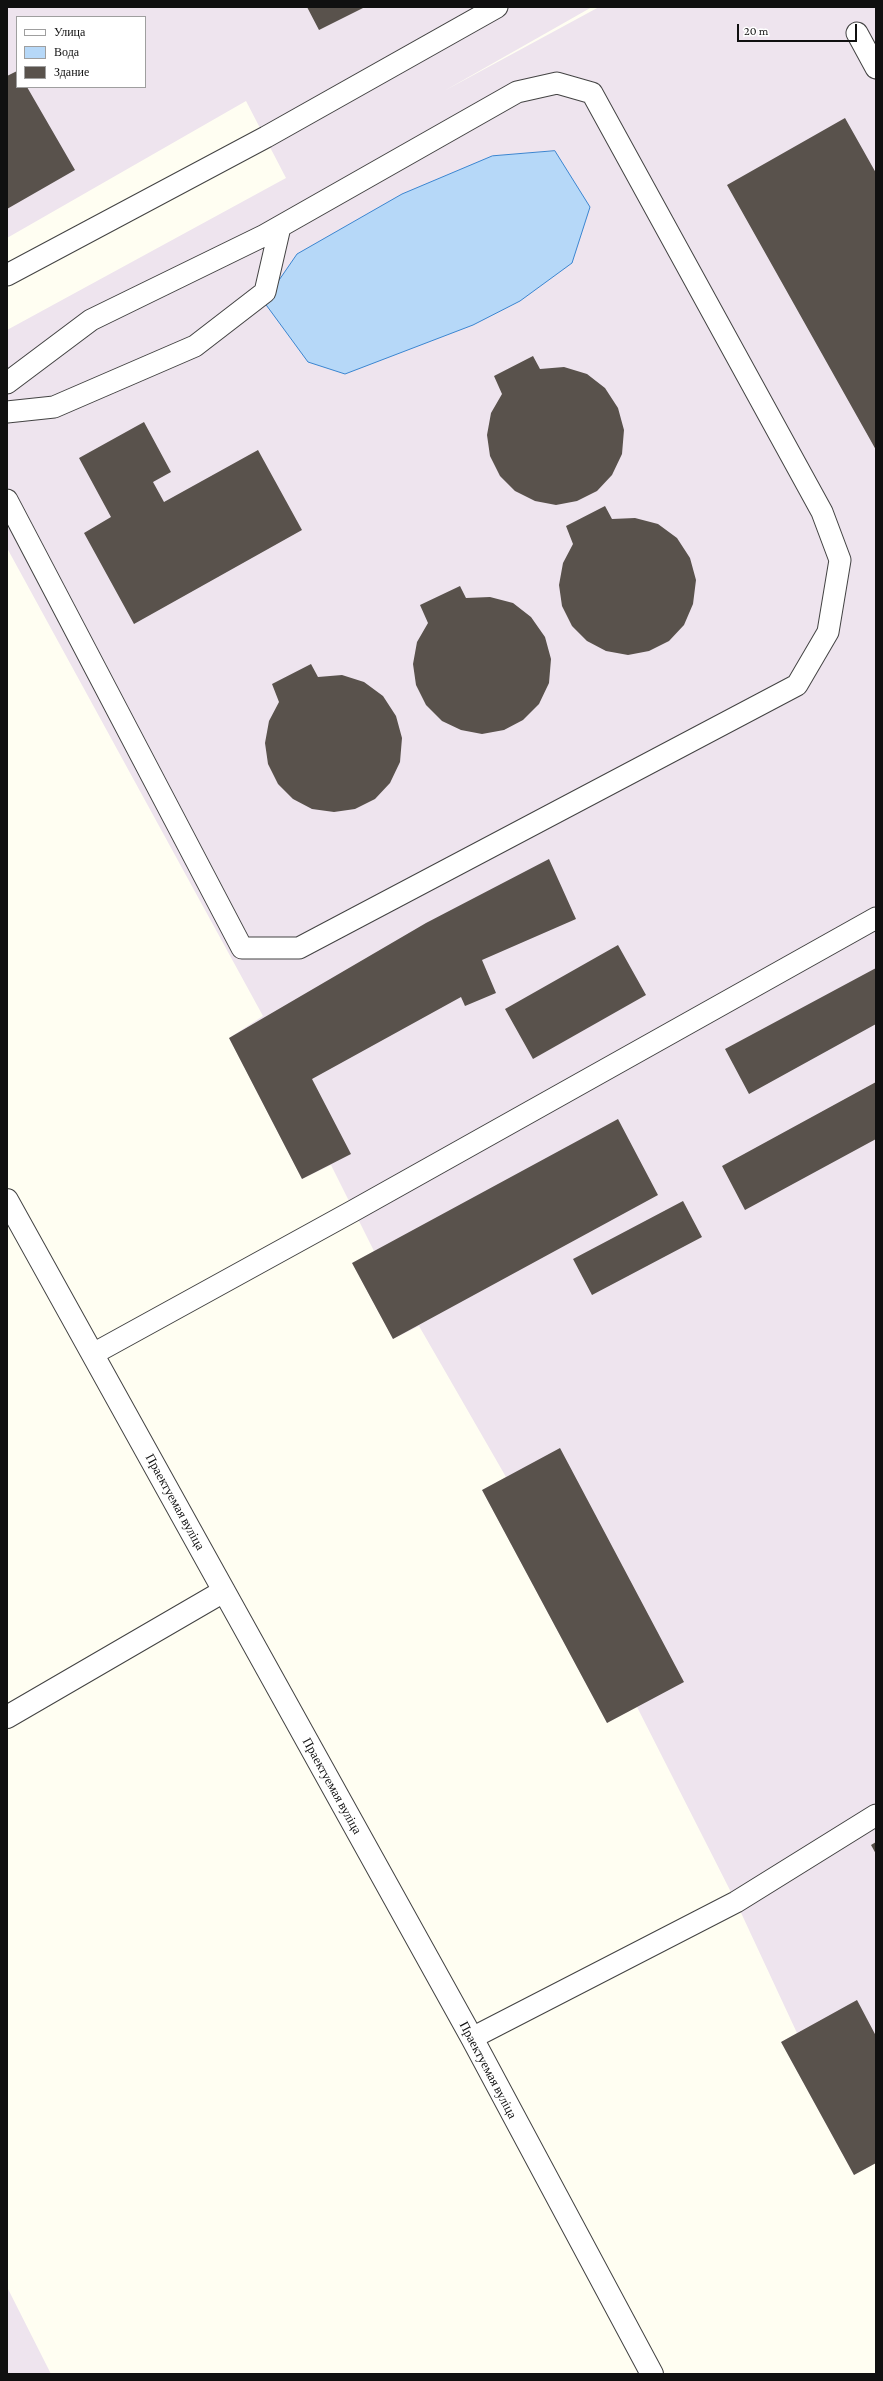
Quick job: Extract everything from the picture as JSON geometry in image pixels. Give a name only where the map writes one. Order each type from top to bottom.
[{"type":"street","name":"Праектуемая вуліца","points":[[7,1200],[472,2038],[652,2374]]},
{"type":"street","points":[[7,1718],[224,1591]]},
{"type":"lane","points":[[7,275],[266,137],[497,7]]},
{"type":"lane","points":[[857,33],[876,68]]},
{"type":"lane","points":[[7,383],[91,320],[280,226],[517,92],[557,83],[592,93],[822,512],[840,560],[828,632],[797,685],[299,948],[242,948],[7,500]]},
{"type":"lane","points":[[7,412],[54,407],[195,346],[265,292],[280,226]]},
{"type":"lane","points":[[93,1354],[354,1211],[876,918]]},
{"type":"lane","points":[[472,2038],[736,1902],[876,1815]]},
{"type":"shaded area","points":[[7,7],[592,7],[444,91],[599,7],[876,7],[876,2163],[854,2175],[781,2042],[797,2033],[736,1902],[637,1707],[607,1723],[482,1490],[506,1477],[419,1326],[393,1339],[352,1263],[374,1251],[331,1165],[302,1179],[229,1038],[263,1016],[7,548],[7,330],[286,178],[246,101],[7,238]]},
{"type":"shaded area","points":[[7,2287],[51,2374],[7,2374]]},
{"type":"water","points":[[555,151],[590,207],[572,263],[520,301],[473,325],[345,374],[308,362],[264,302],[297,254],[402,194],[492,156]]},
{"type":"building","points":[[307,7],[365,7],[319,30]]},
{"type":"building","points":[[16,72],[16,88],[28,88],[75,170],[7,209],[7,76]]},
{"type":"building","points":[[845,118],[876,173],[876,450],[727,185]]},
{"type":"building","points":[[533,356],[540,369],[564,367],[587,374],[605,388],[618,408],[624,430],[622,454],[612,475],[597,491],[577,501],[556,505],[535,501],[515,491],[500,476],[490,456],[487,435],[491,413],[502,394],[494,376]]},
{"type":"building","points":[[144,422],[171,472],[153,482],[164,502],[258,450],[302,530],[134,624],[84,533],[111,517],[79,458]]},
{"type":"building","points":[[605,506],[612,519],[635,518],[658,524],[677,538],[690,558],[696,580],[693,604],[684,625],[669,641],[649,651],[628,655],[606,651],[587,641],[572,626],[562,606],[559,585],[563,563],[573,544],[566,526]]},
{"type":"building","points":[[460,586],[466,598],[490,597],[513,603],[531,617],[545,637],[551,659],[549,683],[539,704],[523,720],[504,730],[482,734],[461,730],[442,721],[426,705],[416,685],[413,664],[417,642],[428,623],[420,605]]},
{"type":"building","points":[[311,664],[318,677],[342,675],[364,682],[383,696],[396,716],[402,738],[400,762],[390,783],[375,799],[355,809],[334,812],[312,809],[293,799],[278,784],[268,764],[265,743],[269,721],[279,702],[272,684]]},
{"type":"building","points":[[549,859],[576,919],[482,960],[496,993],[465,1006],[461,997],[312,1079],[351,1154],[302,1179],[229,1038],[426,923]]},
{"type":"building","points":[[618,945],[646,995],[533,1059],[505,1009]]},
{"type":"building","points":[[876,968],[876,1024],[749,1094],[725,1049]]},
{"type":"building","points":[[876,1082],[876,1139],[745,1210],[722,1166]]},
{"type":"building","points":[[618,1119],[658,1195],[393,1339],[352,1263]]},
{"type":"building","points":[[683,1201],[702,1237],[592,1295],[573,1259]]},
{"type":"building","points":[[560,1448],[684,1682],[607,1723],[482,1490]]},
{"type":"building","points":[[876,1842],[876,1854],[871,1845]]},
{"type":"building","points":[[857,2000],[876,2036],[876,2163],[854,2175],[781,2042]]}]
